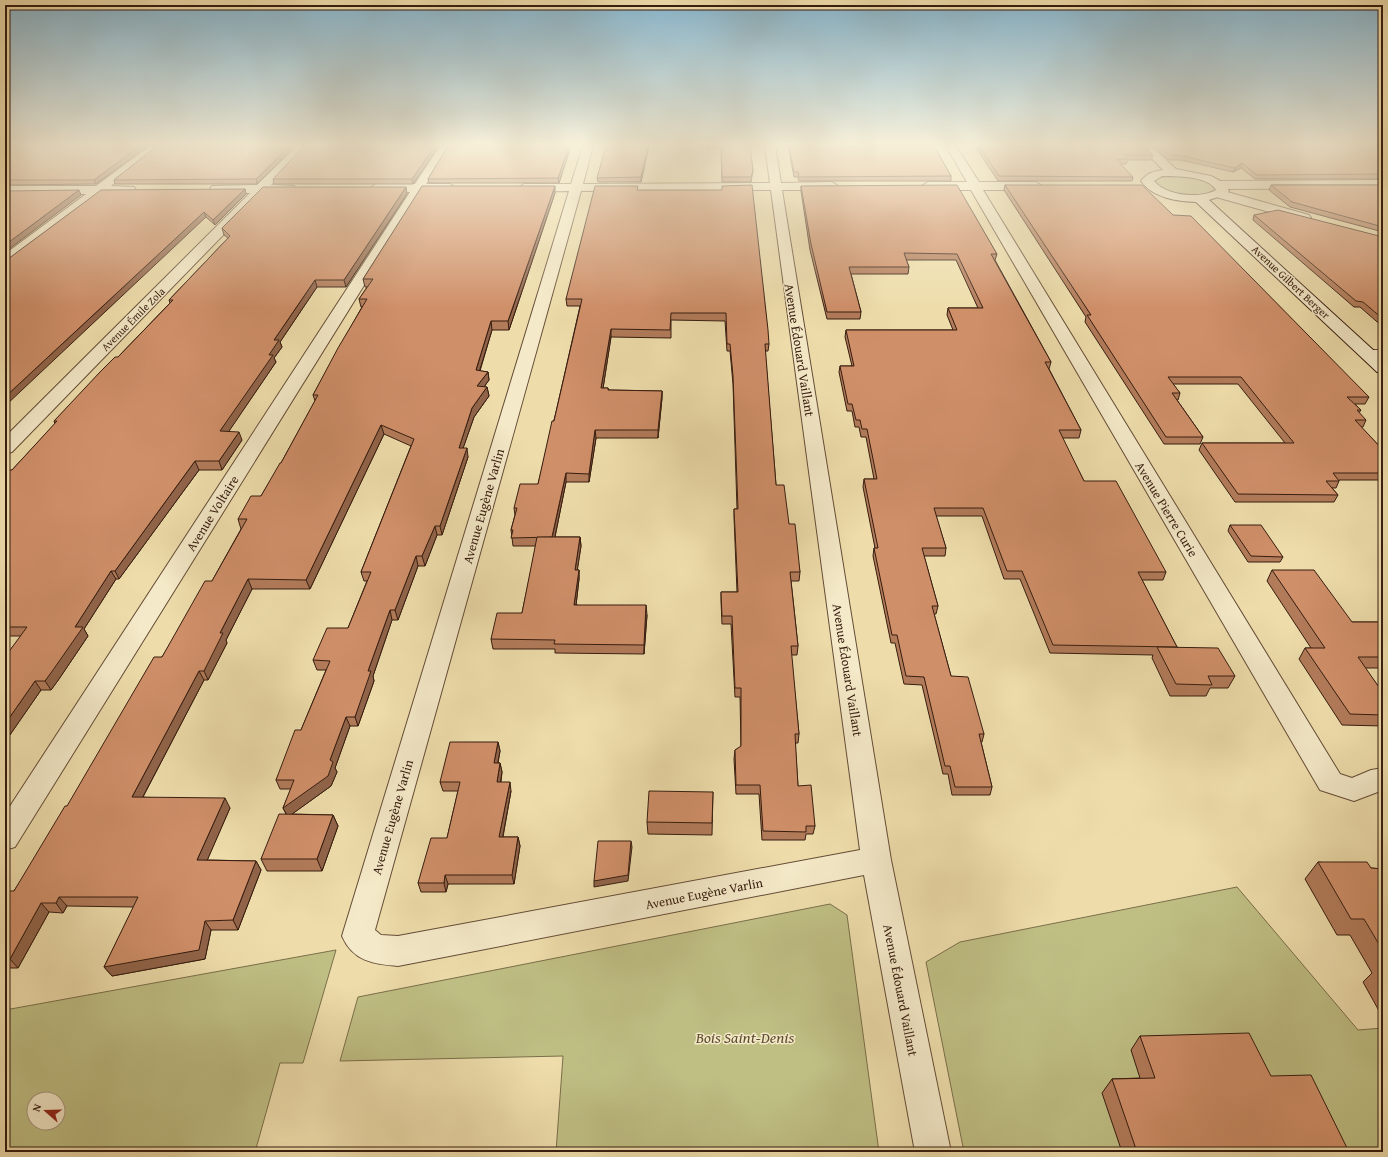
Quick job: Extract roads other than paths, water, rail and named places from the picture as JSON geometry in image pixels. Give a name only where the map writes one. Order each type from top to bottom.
[{"type":"street","points":[[5,260],[85,200]]},
{"type":"street","name":"Avenue Émile Zola","points":[[5,448],[250,200]]},
{"type":"street","name":"Avenue Voltaire","points":[[5,838],[410,200]]},
{"type":"street","name":"Avenue Eugène Varlin","points":[[573,200],[358,936],[376,949],[398,951],[876,860]]},
{"type":"street","name":"Avenue Édouard Vaillant","points":[[778,200],[876,860],[932,1152]]},
{"type":"street","name":"Avenue Pierre Curie","points":[[983,200],[1330,782],[1354,790],[1371,781],[1383,779]]},
{"type":"street","name":"Avenue Gilbert Berger","points":[[1201,200],[1376,355],[1383,368]]},
{"type":"street","points":[[1251,200],[1314,220]]},
{"type":"park label","name":"Bois Saint-Denis","points":[[745,1037]]}]
